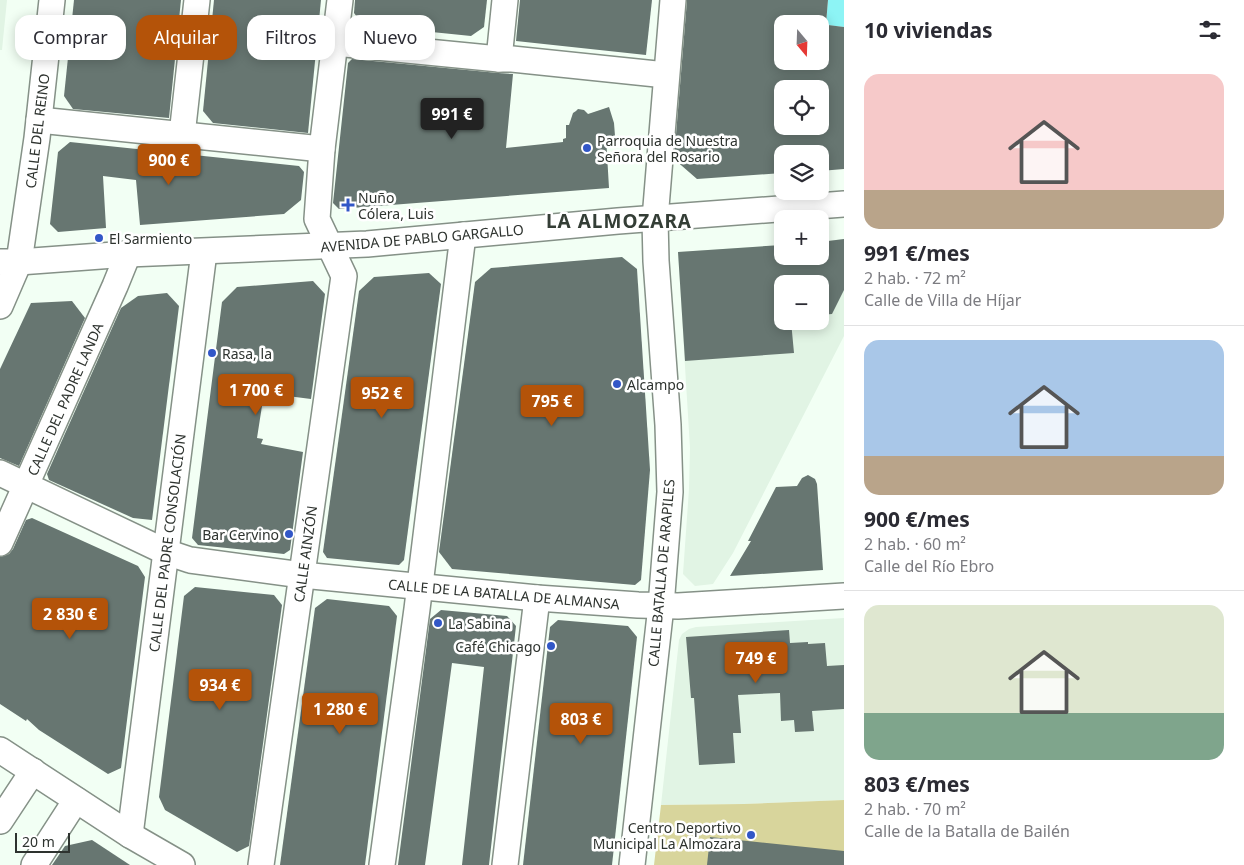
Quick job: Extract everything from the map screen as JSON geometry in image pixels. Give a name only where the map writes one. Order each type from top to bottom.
[{"type":"street","name":"CALLE DEL REINO","points":[[0,306],[39,120],[52,0]]},
{"type":"street","points":[[182,135],[197,0]]},
{"type":"street","name":"CALLE AINZÓN","points":[[335,43],[340,0]]},
{"type":"street","points":[[499,59],[505,0]]},
{"type":"street","name":"CALLE BATALLA DE ARAPILES","points":[[632,865],[661,606],[670,492],[668,425],[654,219],[673,0]]},
{"type":"street","points":[[335,43],[666,75]]},
{"type":"street","name":"CALLE AINZÓN","points":[[261,865],[344,276],[317,219],[322,149],[333,60]]},
{"type":"street","points":[[39,120],[322,149]]},
{"type":"street","name":"AVENIDA DE PABLO GARGALLO","points":[[9,262],[128,254],[367,244],[618,221],[844,204]]},
{"type":"street","points":[[382,865],[463,235]]},
{"type":"street","name":"CALLE DEL PADRE CONSOLACIÓN","points":[[130,835],[204,252]]},
{"type":"street","name":"CALLE DEL PADRE LANDA","points":[[0,543],[128,254]]},
{"type":"street","name":"CALLE DE LA BATALLA DE ALMANSA","points":[[0,473],[166,552],[190,560],[302,575],[537,598],[661,606],[693,606],[844,596]]},
{"type":"street","points":[[505,865],[537,598]]},
{"type":"street","points":[[0,750],[130,835],[182,865]]},
{"type":"street","points":[[0,821],[33,771]]},
{"type":"street","points":[[34,865],[76,800]]},
{"type":"shaded area","points":[[0,0],[7,0],[2,50],[0,50]]},
{"type":"shaded area","points":[[844,239],[844,336],[733,553],[713,584],[695,586],[683,574],[690,448],[678,252],[774,246],[774,265],[829,265],[829,241]]},
{"type":"shaded area","points":[[844,618],[844,800],[661,805],[679,640],[682,634],[696,627]]},
{"type":"shaded area","name":"Centro Deportivo Municipal La Almozara","points":[[844,800],[844,865],[654,865],[661,805]]},
{"type":"water","points":[[828,0],[844,0],[844,27],[829,25],[829,15],[827,15]]},
{"type":"building","points":[[74,0],[181,0],[179,15],[136,15],[136,60],[175,60],[169,118],[73,109],[64,96],[68,60],[126,60],[126,15],[72,15]]},
{"type":"building","points":[[214,0],[321,0],[320,15],[247,15],[247,60],[315,60],[308,133],[213,123],[203,111],[208,60],[237,60],[237,15],[213,15]]},
{"type":"building","points":[[355,0],[487,0],[484,27],[471,36],[435,32],[435,15],[356,15]]},
{"type":"building","points":[[520,0],[652,0],[646,55],[516,41]]},
{"type":"building","points":[[687,0],[828,0],[827,15],[774,15],[774,70],[829,70],[829,25],[844,27],[844,169],[829,170],[829,145],[774,145],[774,174],[697,179],[674,159]]},
{"type":"building","points":[[351,60],[362,60],[513,74],[506,148],[563,142],[563,139],[566,138],[566,125],[569,125],[573,113],[578,109],[584,110],[588,114],[609,107],[614,123],[615,136],[606,137],[609,188],[339,209],[333,203],[348,63]]},
{"type":"building","points":[[70,142],[299,166],[304,172],[301,200],[284,214],[140,225],[136,180],[103,176],[106,228],[58,232],[50,224],[58,152]]},
{"type":"building","points":[[844,239],[844,290],[832,314],[829,314],[829,275],[774,275],[774,330],[792,330],[794,353],[685,361],[678,252],[774,246],[774,265],[829,265],[829,241]]},
{"type":"building","points":[[622,257],[637,269],[650,470],[641,580],[635,585],[452,569],[439,552],[475,282],[491,268]]},
{"type":"building","points":[[429,273],[441,284],[404,560],[399,565],[327,558],[323,552],[359,291],[374,277]]},
{"type":"building","points":[[313,281],[325,294],[311,399],[264,393],[257,438],[263,439],[261,444],[303,452],[290,550],[284,554],[198,545],[192,538],[222,302],[237,287]]},
{"type":"building","points":[[167,293],[179,306],[152,520],[133,518],[49,480],[47,474],[121,308],[138,296]]},
{"type":"building","points":[[72,301],[85,318],[19,466],[0,458],[0,369],[31,303]]},
{"type":"building","points":[[808,475],[815,479],[817,484],[823,570],[730,576],[751,541],[748,541],[776,487],[797,486],[802,478]]},
{"type":"building","points":[[32,518],[138,566],[145,577],[121,768],[108,774],[39,730],[27,719],[26,721],[0,704],[0,557],[9,554],[26,520]]},
{"type":"building","points":[[195,587],[274,595],[282,605],[249,846],[237,852],[165,810],[159,797],[184,596]]},
{"type":"building","points":[[327,599],[389,606],[397,616],[365,865],[280,865],[315,608]]},
{"type":"building","points":[[441,610],[507,616],[516,626],[489,865],[462,865],[484,667],[452,663],[425,865],[398,865],[430,619]]},
{"type":"building","points":[[558,620],[628,626],[637,637],[612,865],[523,865],[550,627]]},
{"type":"building","points":[[789,630],[790,643],[825,643],[827,666],[844,665],[844,709],[812,711],[814,731],[795,732],[794,720],[781,721],[780,693],[738,695],[741,733],[733,733],[735,763],[699,765],[694,698],[691,698],[686,637]]},
{"type":"building","points":[[710,837],[844,851],[844,865],[707,865]]},
{"type":"building","points":[[92,840],[130,865],[52,865],[65,846]]},
{"type":"place","name":"Parroquia de Nuestra Señora del Rosario","points":[[587,148]]},
{"type":"place","name":"Nuño Cólera, Luis","points":[[348,205]]},
{"type":"place","name":"El Sarmiento","points":[[99,238]]},
{"type":"place","name":"Rasa, la","points":[[212,353]]},
{"type":"place","name":"Alcampo","points":[[617,384]]},
{"type":"place","name":"Bar Cervino","points":[[289,534]]},
{"type":"place","name":"La Sabina","points":[[438,623]]},
{"type":"place","name":"Café Chicago","points":[[551,646]]},
{"type":"place","name":"Centro Deportivo Municipal La Almozara","points":[[751,835]]},
{"type":"district","name":"LA ALMOZARA","points":[[619,221]]}]
